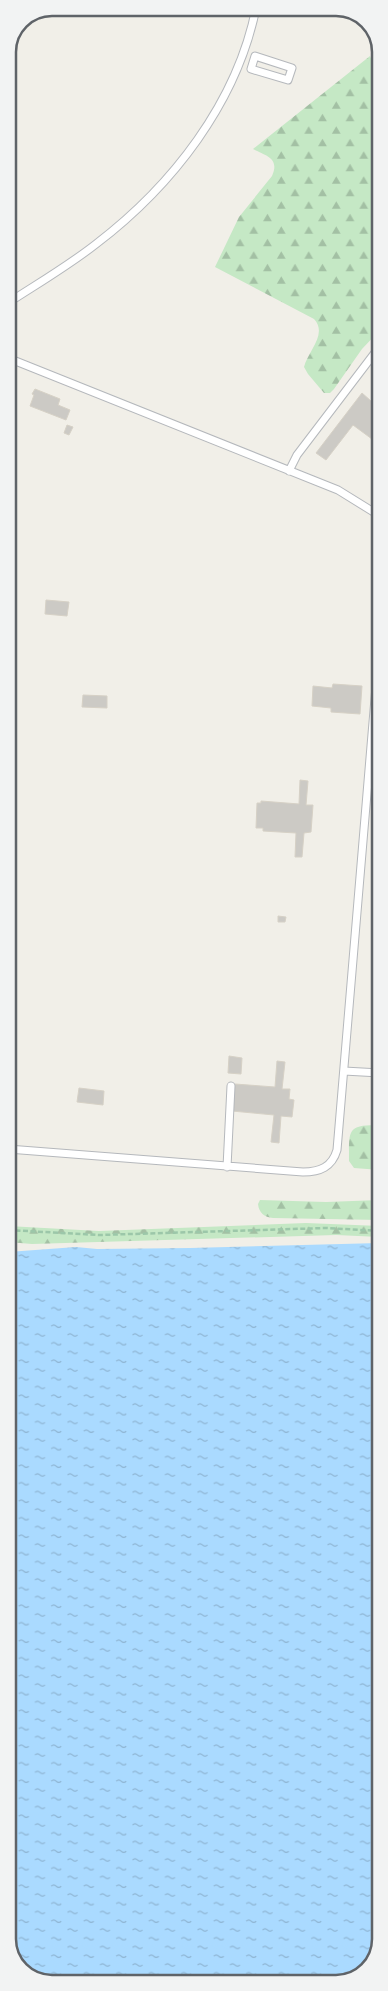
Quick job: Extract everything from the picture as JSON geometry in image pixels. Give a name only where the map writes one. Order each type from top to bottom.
[{"type":"lane","points":[[16,298],[97,244],[160,186],[187,154],[227,90],[241,57],[254,16]]},
{"type":"lane","points":[[255,56],[292,68],[288,80],[252,69],[254,62],[255,56]]},
{"type":"lane","points":[[241,57],[254,62]]},
{"type":"lane","points":[[289,471],[300,451],[371,358]]},
{"type":"lane","points":[[16,361],[344,494],[371,511]]},
{"type":"lane","points":[[17,1150],[308,1172],[320,1171],[332,1162],[337,1150],[371,743]]},
{"type":"lane","points":[[344,1071],[372,1073]]},
{"type":"lane","points":[[227,1167],[231,1086]]},
{"type":"path","points":[[17,1230],[100,1235],[326,1228],[372,1231]]},
{"type":"green space","points":[[370,56],[371,339],[330,393],[324,393],[304,367],[318,337],[318,325],[314,319],[215,267],[239,217],[272,176],[274,170],[273,161],[270,158],[253,149]]},
{"type":"green space","points":[[372,1125],[372,1169],[354,1168],[349,1161],[350,1136],[356,1128]]},
{"type":"green space","points":[[260,1200],[326,1202],[372,1200],[372,1220],[273,1218],[262,1214],[258,1204]]},
{"type":"green space","points":[[306,1223],[372,1226],[372,1237],[336,1235],[32,1244],[17,1243],[17,1226],[99,1231]]},
{"type":"water","points":[[372,1243],[372,1939],[370,1951],[363,1963],[348,1973],[49,1975],[32,1969],[22,1959],[18,1951],[17,1251],[76,1247],[97,1249]]},
{"type":"building","points":[[35,389],[60,399],[58,405],[70,410],[66,420],[30,406]]},
{"type":"building","points":[[362,393],[371,401],[371,438],[353,425],[326,460],[316,453]]},
{"type":"building","points":[[67,425],[73,427],[69,435],[64,433]]},
{"type":"building","points":[[46,600],[69,602],[67,616],[45,614]]},
{"type":"building","points":[[333,684],[362,686],[360,714],[331,712],[331,708],[312,706],[313,686],[332,688]]},
{"type":"building","points":[[83,695],[107,696],[107,708],[82,707]]},
{"type":"building","points":[[300,780],[308,781],[306,805],[313,805],[311,832],[304,833],[302,857],[295,857],[296,833],[263,831],[263,828],[256,828],[257,803],[261,803],[261,801],[299,804]]},
{"type":"building","points":[[278,916],[286,917],[285,922],[278,922]]},
{"type":"building","points":[[229,1056],[242,1058],[241,1074],[228,1073]]},
{"type":"building","points":[[277,1061],[285,1062],[282,1089],[290,1089],[289,1099],[294,1100],[292,1117],[281,1116],[279,1143],[271,1142],[274,1115],[232,1111],[235,1084],[275,1087]]},
{"type":"building","points":[[79,1088],[104,1091],[103,1105],[77,1102]]}]
